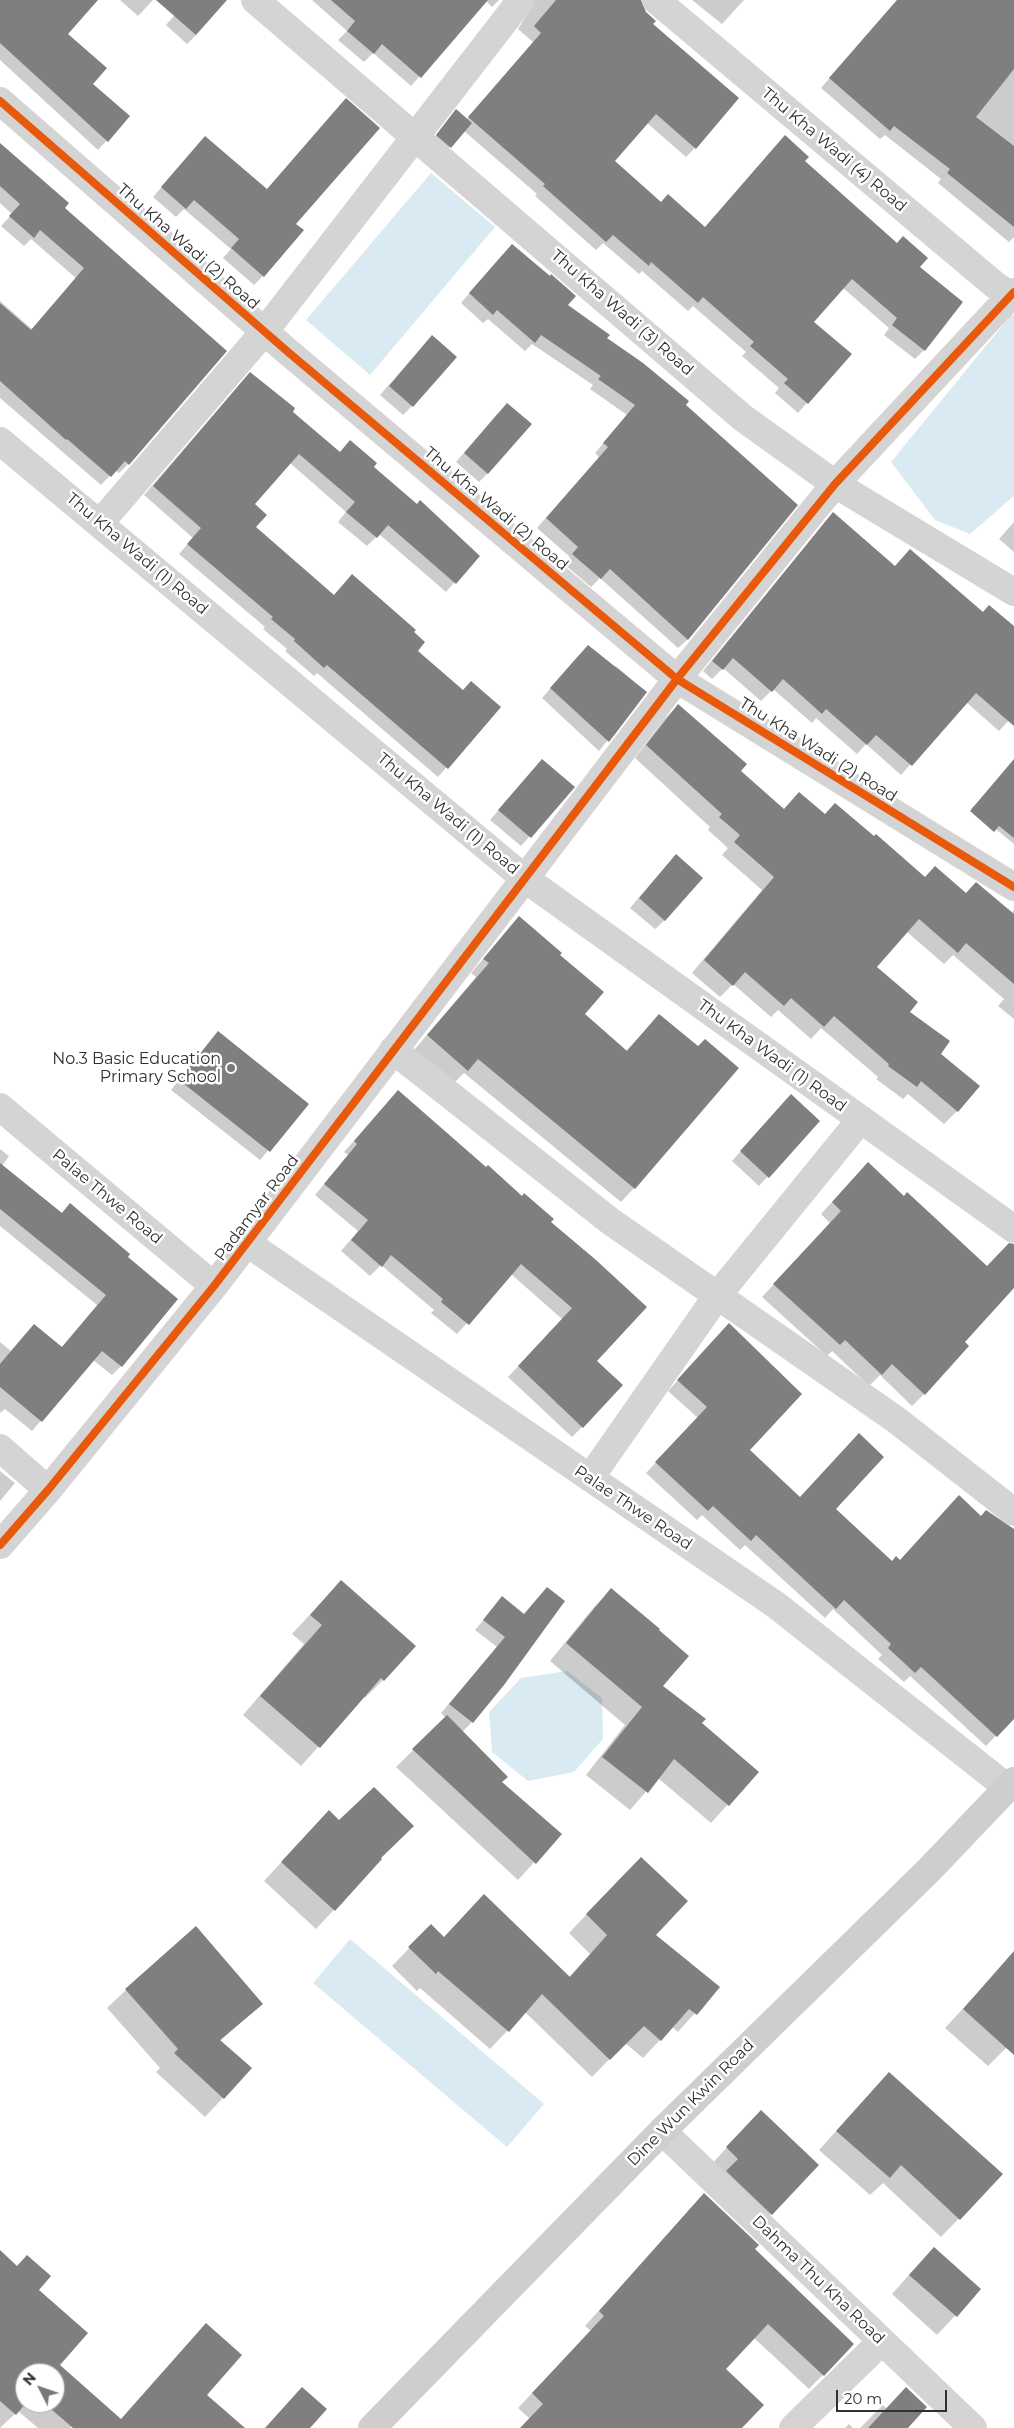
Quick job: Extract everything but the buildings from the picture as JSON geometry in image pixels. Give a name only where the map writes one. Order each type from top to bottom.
[{"type":"street","name":"Thu Kha Wadi (3) Road","points":[[255,0],[743,418],[834,484],[1014,592]]},
{"type":"street","points":[[100,523],[264,332],[521,0]]},
{"type":"street","name":"Thu Kha Wadi (4) Road","points":[[656,0],[994,285],[1013,295]]},
{"type":"street","name":"Thu Kha Wadi (2) Road","points":[[0,101],[264,332],[677,679],[1014,887]]},
{"type":"street","name":"Padamyar Road","points":[[0,1545],[48,1490],[214,1286],[677,679],[834,484],[1013,295]]},
{"type":"street","name":"Thu Kha Wadi (1) Road","points":[[0,441],[524,878],[1014,1229]]},
{"type":"street","points":[[393,1050],[610,1221],[895,1419],[1014,1512]]},
{"type":"street","name":"Palae Thwe Road","points":[[0,1107],[214,1286]]},
{"type":"street","points":[[590,1478],[717,1296],[861,1119]]},
{"type":"street","name":"Palae Thwe Road","points":[[247,1243],[776,1605],[1011,1784]]},
{"type":"street","points":[[0,1448],[48,1490]]},
{"type":"street","name":"Dine Wun Kwin Road","points":[[372,2428],[662,2132],[930,1870],[1011,1784]]},
{"type":"street","name":"Dahma Thu Kha Road","points":[[662,2132],[973,2428]]},
{"type":"street","points":[[793,2428],[882,2341]]},
{"type":"shaded area","points":[[431,173],[495,227],[370,375],[306,320]]},
{"type":"shaded area","points":[[1012,314],[1014,316],[1014,496],[970,534],[935,520],[891,462]]},
{"type":"shaded area","points":[[567,1671],[602,1698],[603,1739],[574,1772],[528,1781],[492,1752],[489,1712],[521,1678]]},
{"type":"shaded area","points":[[350,1939],[544,2104],[507,2147],[313,1983]]},
{"type":"cycle path","points":[[0,101],[288,352],[677,679],[1014,887]]},
{"type":"cycle path","points":[[0,1545],[48,1490],[214,1286],[677,679],[835,484],[1014,292]]},
{"type":"place","name":"No.3 Basic Education Primary School","points":[[231,1068]]}]
